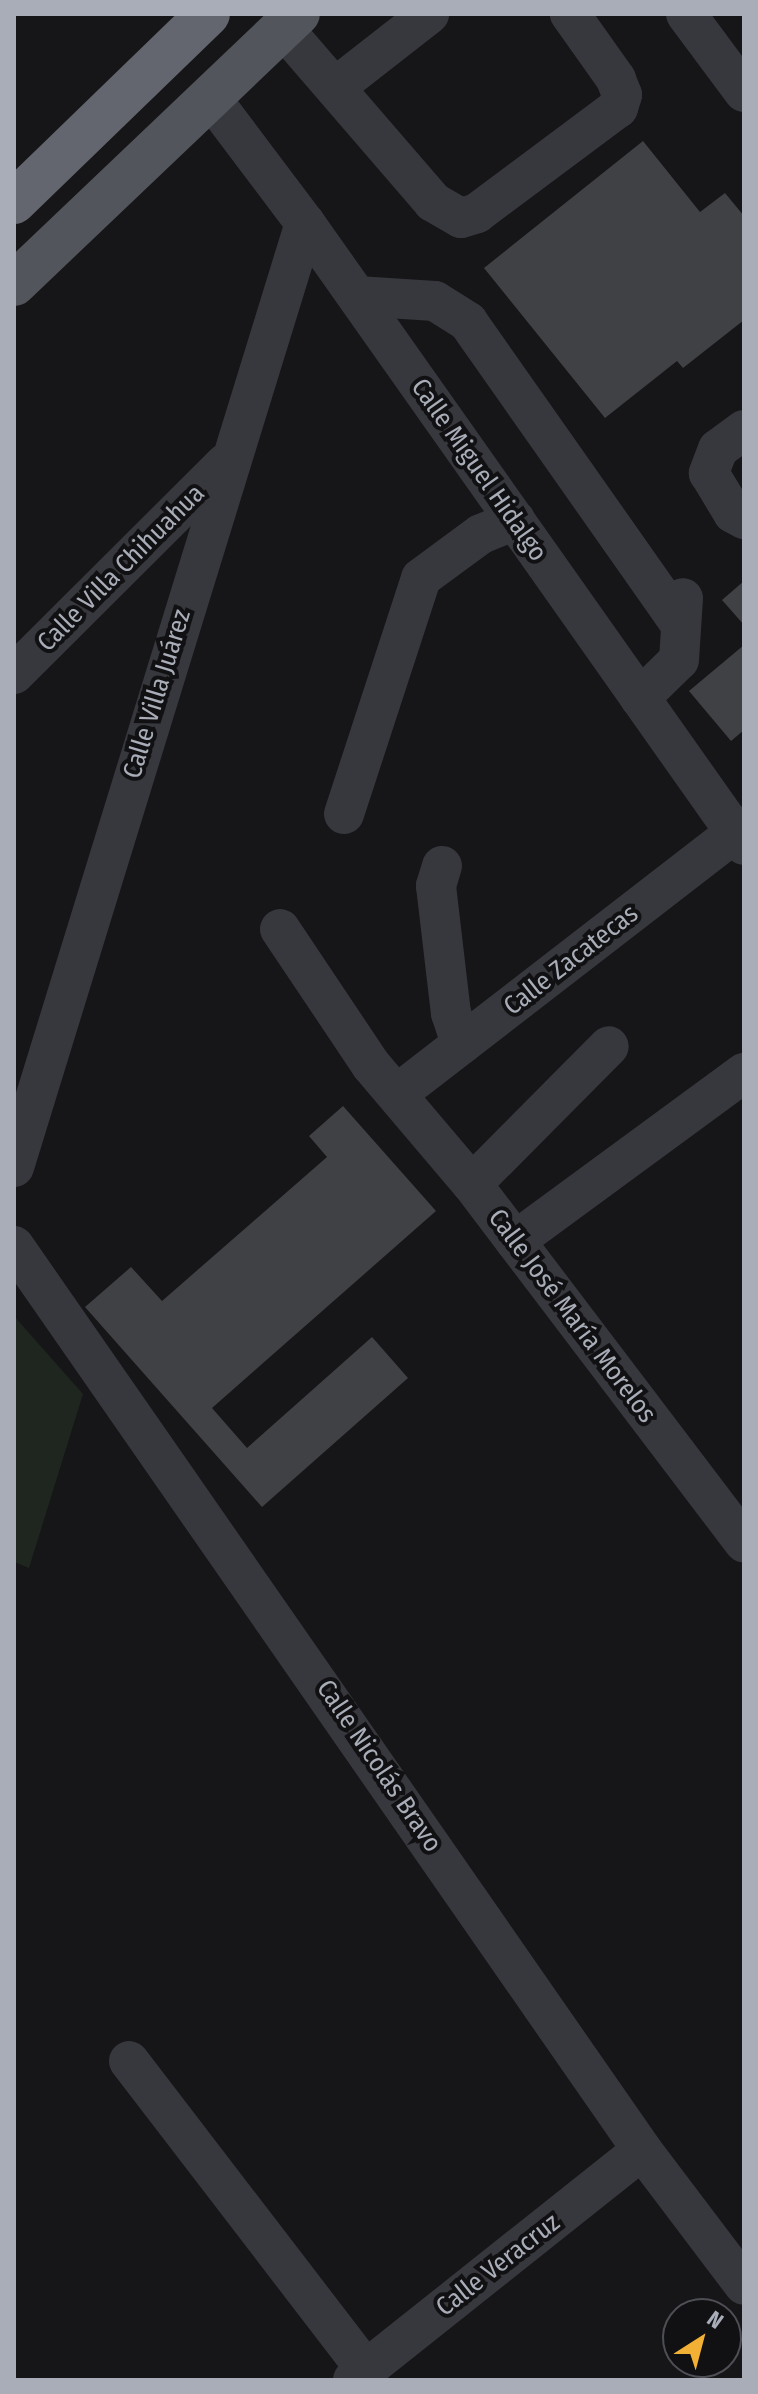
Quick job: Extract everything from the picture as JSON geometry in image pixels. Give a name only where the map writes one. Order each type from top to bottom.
[{"type":"highway","points":[[14,202],[208,14]]},
{"type":"main road","points":[[14,284],[290,21]]},
{"type":"street","points":[[337,86],[429,14]]},
{"type":"street","points":[[290,21],[337,86],[433,202],[461,218],[477,213],[618,108],[622,95],[616,79],[570,14]]},
{"type":"street","points":[[686,14],[744,92]]},
{"type":"street","name":"Calle Miguel Hidalgo","points":[[210,97],[305,223],[640,698],[741,835]]},
{"type":"street","name":"Calle Villa Juárez","points":[[14,1167],[228,461],[305,223]]},
{"type":"street","points":[[357,296],[435,301],[468,322],[478,360],[644,604],[666,624],[681,625],[679,660],[640,698]]},
{"type":"street","points":[[744,430],[718,449],[709,473],[733,513],[744,519]]},
{"type":"street","name":"Calle Villa Chihuahua","points":[[14,674],[228,461]]},
{"type":"street","points":[[344,814],[421,578],[481,534],[515,520]]},
{"type":"street","name":"Calle Zacatecas","points":[[397,1094],[741,835]]},
{"type":"street","points":[[442,866],[436,886],[451,1013],[461,1044]]},
{"type":"street","name":"Calle José María Morelos","points":[[280,929],[371,1065],[472,1184],[744,1542]]},
{"type":"street","points":[[472,1184],[609,1046]]},
{"type":"street","points":[[515,1241],[744,1073]]},
{"type":"street","name":"Calle Nicolás Bravo","points":[[14,1246],[642,2150],[744,2285]]},
{"type":"street","points":[[129,2061],[359,2375]]},
{"type":"street","name":"Calle Veracruz","points":[[359,2375],[642,2150]]},
{"type":"shaded area","points":[[14,1316],[83,1394],[29,1568],[14,1562]]},
{"type":"building","points":[[643,141],[700,212],[725,193],[744,216],[744,320],[683,368],[677,361],[605,418],[484,268]]},
{"type":"building","points":[[744,581],[744,625],[722,600]]},
{"type":"building","points":[[744,645],[744,730],[731,741],[689,691]]},
{"type":"building","points":[[343,1106],[436,1211],[212,1408],[247,1448],[372,1337],[408,1378],[262,1507],[85,1307],[131,1267],[162,1301],[327,1157],[309,1136]]}]
